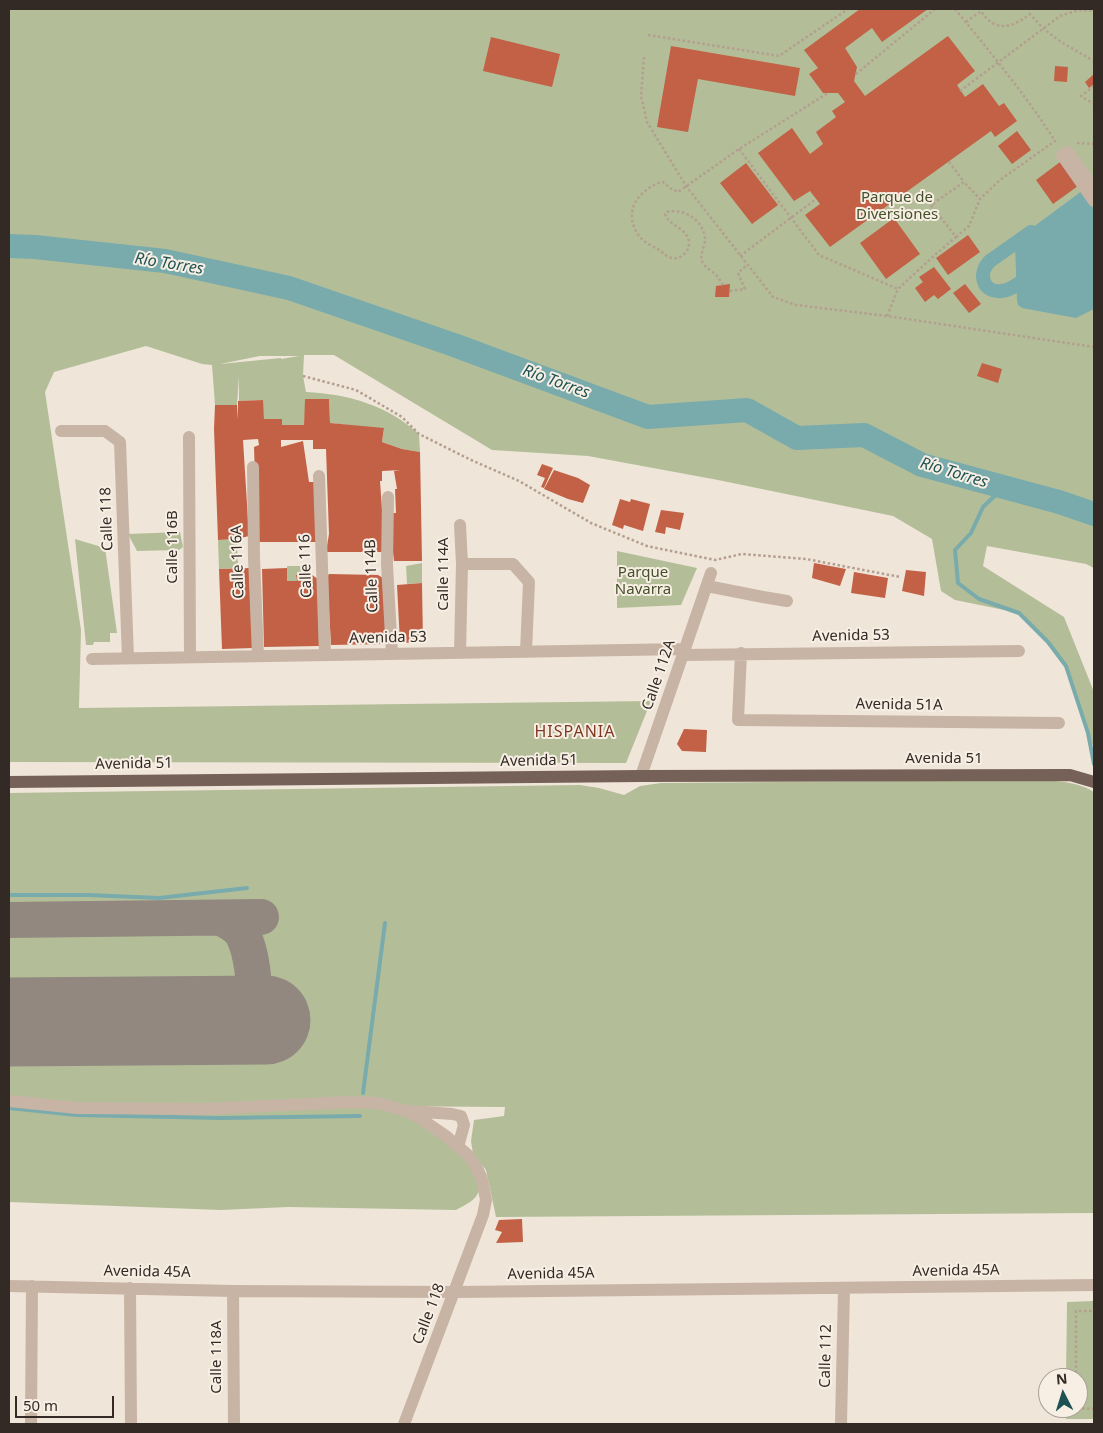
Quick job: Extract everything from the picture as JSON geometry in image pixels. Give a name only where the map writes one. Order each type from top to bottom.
[{"type":"main road","name":"Avenida 51","points":[[9,782],[641,776],[1070,775],[1094,782]]},
{"type":"street","points":[[1094,188],[1068,152],[1062,156],[1094,200]]},
{"type":"street","name":"Calle 118","points":[[61,432],[105,431],[120,442],[128,658]]},
{"type":"street","name":"Calle 116B","points":[[189,437],[190,657]]},
{"type":"street","name":"Calle 116A","points":[[253,467],[258,656]]},
{"type":"street","name":"Calle 116","points":[[319,476],[325,655]]},
{"type":"street","name":"Calle 114B","points":[[388,497],[387,565],[392,654]]},
{"type":"street","name":"Calle 114A","points":[[460,525],[462,564],[460,653]]},
{"type":"street","points":[[462,564],[513,564],[529,582],[526,652]]},
{"type":"street","name":"Calle 112A","points":[[641,776],[709,579],[763,597],[787,600]]},
{"type":"street","name":"Avenida 53","points":[[92,659],[526,652],[1019,651]]},
{"type":"street","name":"Avenida 51A","points":[[741,653],[738,720],[1059,723]]},
{"type":"street","points":[[9,1101],[77,1108],[204,1109],[349,1102],[378,1103],[408,1111],[461,1116],[464,1125],[458,1147]]},
{"type":"street","name":"Calle 118","points":[[404,1424],[455,1292],[483,1214],[486,1200],[482,1180],[477,1168],[468,1156],[440,1132],[408,1111]]},
{"type":"street","name":"Avenida 45A","points":[[9,1286],[455,1292],[1094,1285]]},
{"type":"street","points":[[31,1424],[32,1286]]},
{"type":"street","points":[[130,1288],[130,1424]]},
{"type":"street","name":"Calle 112","points":[[841,1424],[844,1288]]},
{"type":"street","name":"Calle 118A","points":[[233,1290],[234,1424]]},
{"type":"path","points":[[648,35],[779,56],[848,9]]},
{"type":"path","points":[[856,74],[935,9]]},
{"type":"path","points":[[955,9],[1000,63],[1037,112],[1058,145]]},
{"type":"path","points":[[960,91],[1000,63],[1060,16],[1079,10],[1094,11]]},
{"type":"path","points":[[966,22],[981,11],[990,22],[998,26],[1010,26],[1030,14],[1043,29],[1057,40],[1094,61]]},
{"type":"path","points":[[644,57],[641,96],[647,122],[686,186],[773,297],[796,305],[887,316],[1094,348]]},
{"type":"path","points":[[1094,86],[1082,96],[1094,104]]},
{"type":"path","points":[[723,285],[716,275],[702,262],[705,239],[703,230],[688,214],[672,210],[665,214],[667,219],[684,231],[689,244],[688,250],[684,254],[675,258],[669,257],[643,240],[632,222],[633,209],[637,200],[655,183],[663,182],[678,192],[739,149],[828,93]]},
{"type":"path","points":[[887,316],[898,289],[936,253],[970,226],[980,199],[1000,180],[1055,141]]},
{"type":"path","points":[[739,149],[819,255],[898,289]]},
{"type":"path","points":[[949,162],[980,199]]},
{"type":"path","points":[[956,237],[931,205],[964,182]]},
{"type":"path","points":[[740,256],[816,199]]},
{"type":"path","points":[[730,291],[746,289],[738,273],[747,265]]},
{"type":"path","points":[[304,376],[356,390],[402,417],[420,434],[469,459],[520,481],[591,523],[648,546],[715,560],[742,554],[806,559],[900,577]]},
{"type":"path","points":[[1076,1368],[1076,1311],[1094,1311]]},
{"type":"green space","name":"Parque de Diversiones","points":[[9,9],[1094,9],[1094,568],[1086,564],[987,546],[983,566],[1064,617],[1094,692],[1094,749],[1066,666],[1048,642],[1019,613],[955,600],[941,591],[932,539],[893,516],[718,480],[588,456],[492,450],[334,355],[304,355],[303,376],[306,392],[337,395],[366,403],[394,415],[419,434],[420,452],[402,449],[382,442],[384,429],[330,423],[329,399],[306,399],[304,425],[282,425],[281,419],[264,419],[262,400],[239,401],[239,376],[237,405],[215,405],[212,365],[202,364],[146,346],[54,372],[45,392],[81,630],[79,708],[651,701],[626,763],[9,762]],"holes":[[[260,356],[299,356],[281,359],[220,364]]]},
{"type":"green space","points":[[180,532],[183,547],[179,550],[137,551],[128,534]]},
{"type":"green space","points":[[75,539],[105,548],[117,633],[110,633],[110,642],[94,642],[93,645],[86,645]]},
{"type":"green space","points":[[237,539],[238,568],[219,569],[218,540]]},
{"type":"green space","name":"Parque Navarra","points":[[617,551],[697,568],[681,605],[617,608]]},
{"type":"green space","points":[[422,563],[422,583],[407,584],[406,566]]},
{"type":"green space","points":[[287,566],[309,566],[312,575],[296,575],[297,581],[287,581]]},
{"type":"green space","points":[[1022,780],[1069,783],[1094,792],[1094,1243],[1093,1213],[496,1217],[486,1170],[473,1154],[471,1141],[474,1120],[504,1116],[505,1107],[78,1104],[9,1097],[9,1052],[273,1050],[272,1004],[251,929],[266,930],[266,907],[9,909],[9,793],[580,785],[624,795],[640,786],[661,783]]},
{"type":"green space","points":[[211,930],[224,937],[234,946],[243,979],[244,988],[241,994],[9,995],[9,932]]},
{"type":"green space","points":[[9,1104],[362,1105],[402,1114],[440,1137],[464,1158],[473,1170],[479,1180],[479,1190],[473,1199],[456,1210],[288,1207],[221,1210],[9,1202]]},
{"type":"green space","points":[[1094,1301],[1094,1419],[1066,1419],[1088,1418],[1088,1368],[1066,1368],[1067,1302]]},
{"type":"water","points":[[1094,182],[1094,309],[1076,318],[1022,308],[1018,305],[1017,300],[1015,245],[1017,239]]},
{"type":"building","points":[[860,9],[928,9],[882,42],[872,28],[845,48],[857,67],[854,81],[865,96],[948,36],[975,71],[957,85],[965,97],[983,84],[999,106],[1004,103],[1017,121],[995,137],[991,131],[830,247],[805,215],[820,204],[810,191],[794,201],[758,153],[792,128],[810,154],[823,144],[816,132],[836,117],[832,111],[845,102],[838,93],[823,93],[809,74],[818,68],[804,50]]},
{"type":"building","points":[[491,37],[560,54],[552,87],[483,71]]},
{"type":"building","points":[[671,46],[800,68],[795,96],[698,79],[688,132],[657,127]]},
{"type":"building","points":[[1055,66],[1068,67],[1067,82],[1054,81]]},
{"type":"building","points":[[1094,74],[1094,84],[1089,88],[1085,82]]},
{"type":"building","points":[[1017,131],[1031,150],[1012,164],[998,146]]},
{"type":"building","points":[[1060,162],[1078,186],[1053,204],[1036,180]]},
{"type":"building","points":[[746,163],[778,205],[752,224],[720,183]]},
{"type":"building","points":[[894,218],[920,254],[886,279],[860,243]]},
{"type":"building","points":[[968,235],[980,252],[948,275],[936,258]]},
{"type":"building","points":[[934,267],[951,289],[938,299],[934,295],[925,302],[915,288],[923,282],[919,277]]},
{"type":"building","points":[[730,284],[729,297],[715,297],[716,286]]},
{"type":"building","points":[[965,284],[981,304],[969,313],[953,293]]},
{"type":"building","points":[[982,363],[1002,369],[998,383],[977,376]]},
{"type":"building","points":[[305,399],[329,399],[330,423],[384,428],[382,442],[402,449],[420,452],[422,561],[394,561],[392,513],[396,513],[395,489],[397,489],[394,471],[401,470],[382,471],[382,481],[380,481],[385,552],[326,552],[329,534],[326,449],[313,449],[313,440],[281,440],[281,447],[303,441],[309,482],[314,482],[317,542],[257,542],[254,447],[259,445],[258,439],[243,440],[249,536],[218,540],[214,429],[215,405],[237,405],[238,420],[238,401],[263,400],[264,419],[282,419],[282,425],[304,425]]},
{"type":"building","points":[[542,464],[553,468],[544,488],[541,487],[545,478],[537,475]]},
{"type":"building","points":[[554,470],[578,478],[590,485],[583,503],[544,489]]},
{"type":"building","points":[[620,499],[630,502],[631,499],[650,504],[643,531],[624,525],[623,529],[612,525]]},
{"type":"building","points":[[661,510],[684,513],[680,530],[666,527],[665,534],[655,532]]},
{"type":"building","points":[[814,563],[846,569],[840,586],[812,578]]},
{"type":"building","points":[[249,568],[253,648],[222,649],[219,569]]},
{"type":"building","points":[[287,568],[287,581],[297,581],[296,575],[312,575],[318,579],[319,646],[264,647],[262,569]]},
{"type":"building","points":[[906,570],[926,572],[924,596],[902,591]]},
{"type":"building","points":[[854,572],[888,578],[885,598],[851,593]]},
{"type":"building","points":[[329,574],[378,575],[383,578],[386,644],[331,645],[327,577]]},
{"type":"building","points":[[422,583],[423,642],[400,643],[397,585]]},
{"type":"building","points":[[684,729],[707,730],[706,752],[682,751],[677,744]]},
{"type":"building","points":[[522,1219],[523,1242],[496,1243],[502,1232],[495,1230],[499,1220]]},
{"type":"waterway","points":[[1030,275],[1013,287],[1002,291],[990,289],[986,286],[983,277],[986,266],[990,261],[1031,232]]},
{"type":"waterway","name":"Río Torres","points":[[9,246],[165,261],[289,288],[454,345],[648,417],[747,410],[797,438],[864,435],[922,465],[1059,502],[1094,514]]},
{"type":"waterway","points":[[1004,487],[983,507],[971,533],[955,550],[958,583],[979,599],[1019,613],[1048,642],[1066,666],[1088,733],[1094,764]]},
{"type":"waterway","points":[[9,895],[88,895],[159,898],[247,888]]},
{"type":"waterway","points":[[363,1093],[385,923]]},
{"type":"waterway","points":[[9,1108],[77,1115],[220,1118],[360,1116]]},
{"type":"taxiway","points":[[9,920],[261,917]]},
{"type":"taxiway","points":[[221,1020],[237,1013],[250,1002],[253,987],[250,958],[243,935],[236,927],[222,918]]},
{"type":"runway","points":[[9,1022],[266,1020]]},
{"type":"district","name":"HISPANIA","points":[[575,732]]}]
